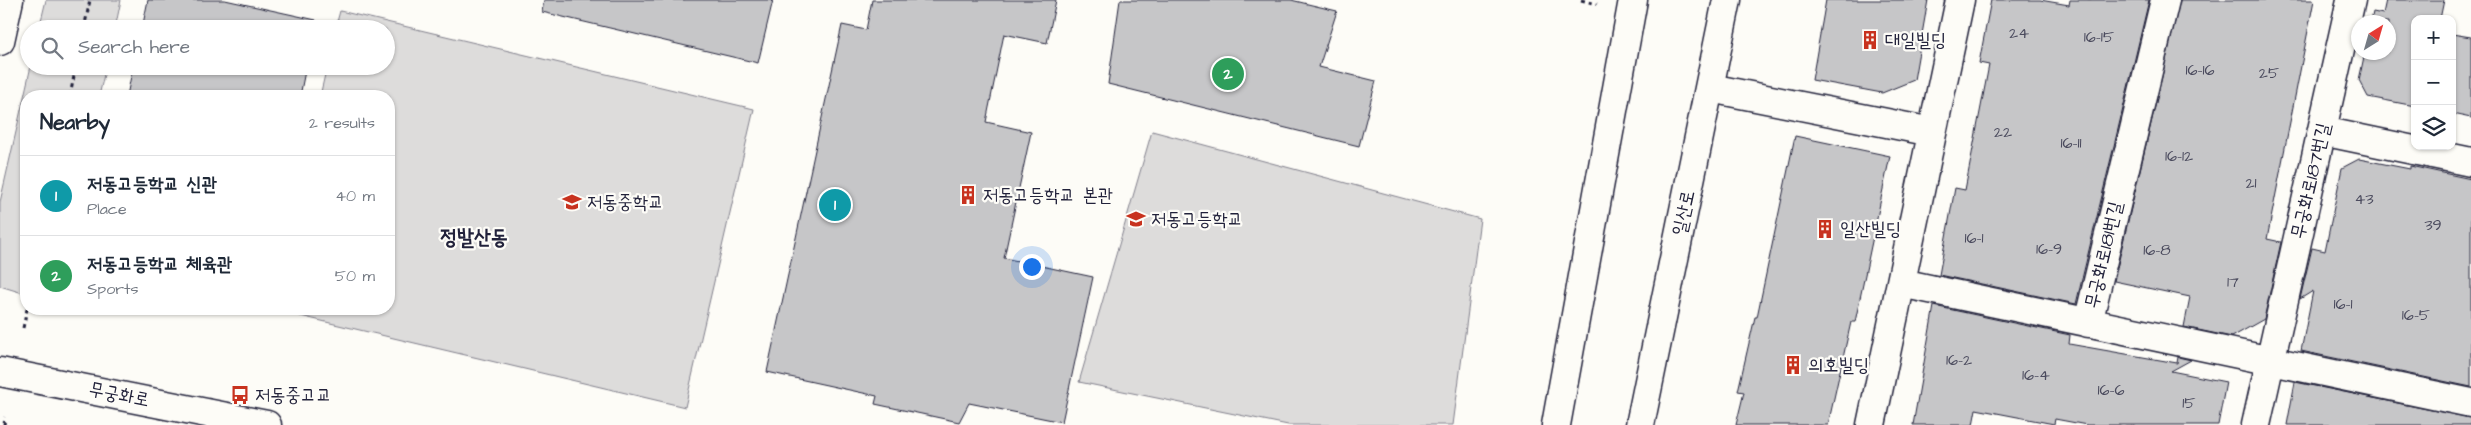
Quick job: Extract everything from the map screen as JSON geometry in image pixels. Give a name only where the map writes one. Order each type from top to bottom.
[{"type":"street","points":[[0,41],[9,0]]},
{"type":"street","points":[[1556,425],[1633,0]]},
{"type":"street","name":"일산로","points":[[1640,425],[1727,0]]},
{"type":"street","points":[[1871,425],[1960,0]]},
{"type":"street","name":"무궁화로181번길","points":[[1901,283],[2088,323],[2165,0]]},
{"type":"street","name":"무궁화로187번길","points":[[2256,425],[2351,0]]},
{"type":"street","points":[[1710,88],[1932,132]]},
{"type":"street","points":[[2322,131],[2471,162]]},
{"type":"street","points":[[2088,323],[2471,403]]},
{"type":"street","name":"무궁화로","points":[[0,372],[267,425]]},
{"type":"path","points":[[86,20],[90,0]]},
{"type":"path","points":[[1581,0],[1603,5]]},
{"type":"path","points":[[71,90],[74,75]]},
{"type":"path","points":[[23,328],[26,315]]},
{"type":"path","points":[[4,425],[5,417]]},
{"type":"shaded area","points":[[46,0],[121,0],[117,20],[41,20]]},
{"type":"shaded area","name":"저동중학교","points":[[340,11],[378,20],[338,20]]},
{"type":"shaded area","name":"저동중학교","points":[[395,24],[754,109],[685,407],[296,315],[395,315],[395,90],[321,90],[325,75],[395,75]]},
{"type":"shaded area","points":[[29,75],[104,75],[100,90],[26,90]]},
{"type":"shaded area","points":[[20,114],[20,292],[0,286],[0,202]]},
{"type":"shaded area","points":[[1152,131],[1480,219],[1453,425],[1288,425],[1079,382]]},
{"type":"building","points":[[148,0],[225,0],[316,20],[144,20]]},
{"type":"building","points":[[544,0],[773,0],[758,63],[542,12]]},
{"type":"building","points":[[872,0],[1056,0],[1047,43],[1004,34],[986,122],[1031,132],[1004,258],[1093,277],[1062,422],[969,403],[959,422],[875,404],[877,396],[767,372],[842,25],[866,30]]},
{"type":"building","points":[[1120,0],[1291,0],[1337,11],[1319,67],[1376,81],[1359,146],[1108,84]]},
{"type":"building","name":"대일빌딩","points":[[1826,0],[1928,0],[1914,80],[1882,93],[1812,80]]},
{"type":"building","points":[[1991,0],[2040,0],[2069,5],[2070,0],[2149,0],[2076,304],[1939,275],[1955,188],[1965,190],[1989,65],[1979,63]]},
{"type":"building","points":[[2180,0],[2314,0],[2267,239],[2281,242],[2264,319],[2232,337],[2184,327],[2190,297],[2114,281]]},
{"type":"building","points":[[2386,0],[2444,0],[2441,15],[2411,15],[2411,105],[2368,97],[2359,80],[2363,60],[2396,60],[2396,15],[2372,15],[2373,12],[2383,14]]},
{"type":"building","points":[[2456,35],[2471,37],[2471,118],[2456,115]]},
{"type":"building","points":[[131,75],[304,75],[301,90],[128,90]]},
{"type":"building","name":"일산빌딩","points":[[1795,136],[1890,156],[1855,322],[1851,322],[1828,425],[1736,425],[1744,392],[1738,391],[1755,317],[1757,317]]},
{"type":"building","points":[[2359,159],[2410,169],[2410,166],[2471,179],[2471,387],[2301,351],[2313,291],[2300,299],[2312,248],[2325,251],[2342,168]]},
{"type":"building","points":[[1934,306],[2070,335],[2069,344],[2177,363],[2178,357],[2191,360],[2171,371],[2226,382],[2218,425],[2087,425],[2055,419],[2054,424],[1976,409],[1973,425],[1913,425]]},
{"type":"building","points":[[2295,382],[2471,418],[2471,425],[2287,425]]},
{"type":"place","name":"대일빌딩","points":[[1870,40]]},
{"type":"place","name":"저동고등학교 체육관","points":[[1228,74]]},
{"type":"place","name":"저동고등학교 본관","points":[[968,195]]},
{"type":"place","name":"저동중학교","points":[[572,202]]},
{"type":"place","name":"저동고등학교 신관","points":[[835,205]]},
{"type":"place","name":"저동고등학교","points":[[1136,219]]},
{"type":"place","name":"일산빌딩","points":[[1825,229]]},
{"type":"place","name":"의호빌딩","points":[[1793,365]]},
{"type":"place","name":"저동중고교","points":[[240,395]]},
{"type":"district","name":"정발산동","points":[[474,237]]}]
